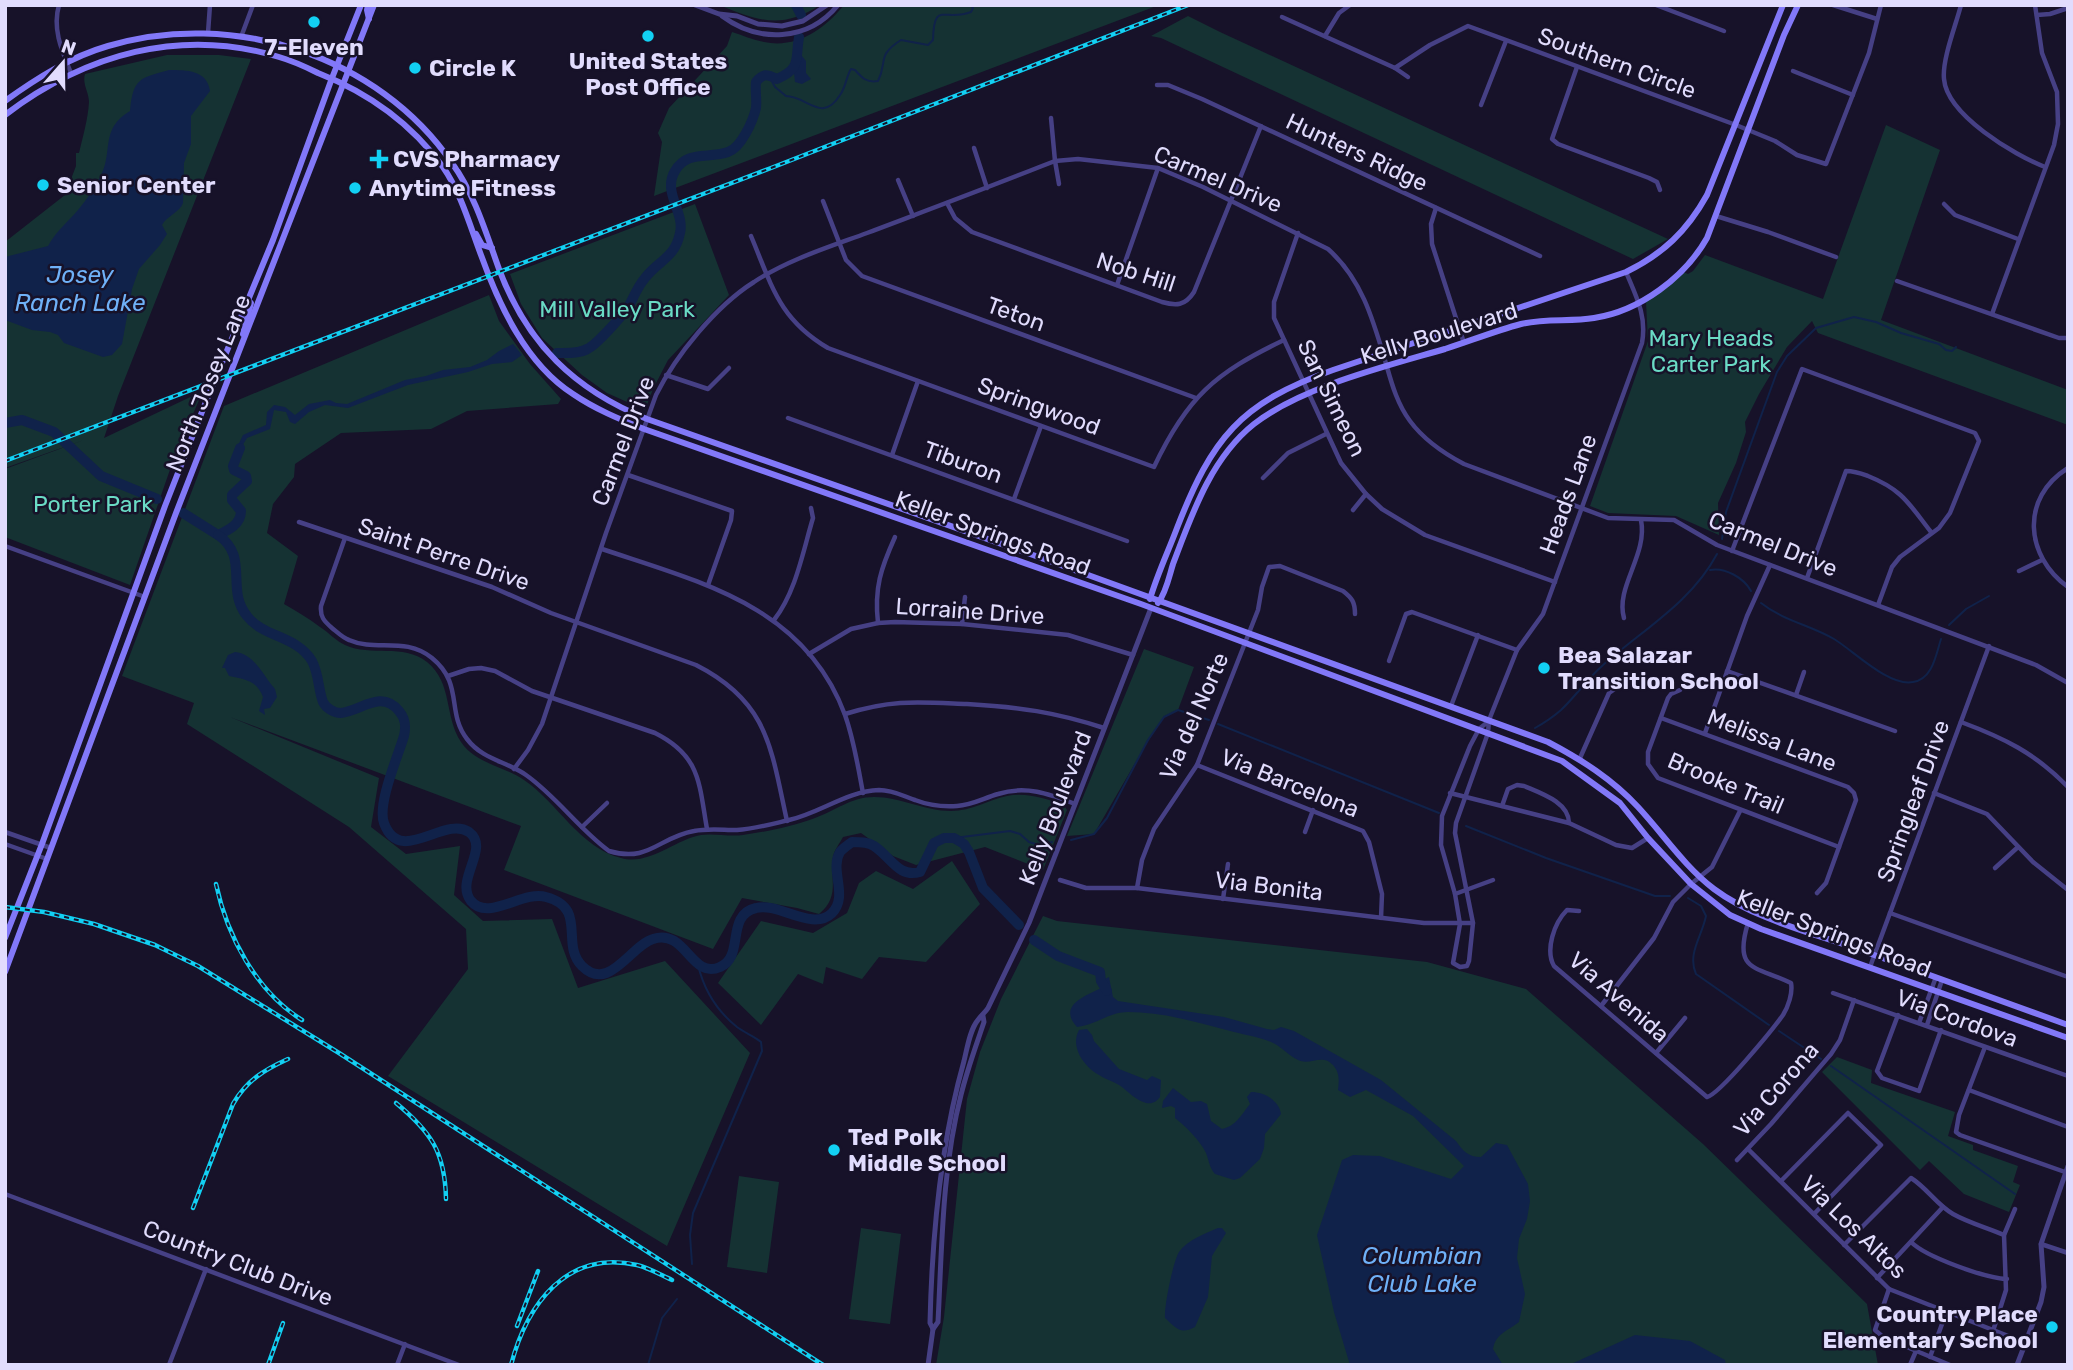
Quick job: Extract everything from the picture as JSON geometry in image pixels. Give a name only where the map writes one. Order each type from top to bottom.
[{"type":"main road","name":"North Josey Lane","points":[[5,938],[204,406],[273,240],[361,5]]},
{"type":"main road","points":[[368,5],[369,19]]},
{"type":"main road","name":"North Josey Lane","points":[[5,972],[145,597],[374,5]]},
{"type":"main road","name":"Kelly Boulevard","points":[[1151,608],[1150,598],[1202,469],[1235,426],[1262,402],[1304,380],[1626,272],[1663,251],[1687,227],[1707,195],[1783,5]]},
{"type":"main road","name":"Kelly Boulevard","points":[[1160,602],[1211,476],[1240,435],[1265,416],[1310,393],[1523,324],[1596,318],[1639,303],[1670,282],[1692,261],[1707,238],[1784,35],[1798,5]]},
{"type":"main road","name":"Keller Springs Road","points":[[5,101],[67,62],[108,46],[185,33],[241,37],[290,47],[338,66],[398,102],[440,146],[471,194],[500,272],[526,324],[541,347],[580,382],[610,402],[648,419],[1548,741],[1580,758],[1626,795],[1677,854],[1715,889],[1753,911],[2068,1025]]},
{"type":"main road","points":[[239,48],[241,37]]},
{"type":"main road","name":"Keller Springs Road","points":[[5,115],[71,73],[117,56],[181,44],[239,48],[281,57],[332,78],[378,103],[422,140],[455,187],[489,276],[515,329],[532,354],[557,382],[608,414],[1151,608],[1562,761],[1620,803],[1647,838],[1691,884],[1730,915],[2068,1038]]},
{"type":"main road","points":[[470,227],[482,245],[492,248]]},
{"type":"main road","points":[[241,346],[251,303],[248,300]]},
{"type":"main road","points":[[571,393],[580,382]]},
{"type":"main road","points":[[1181,518],[1191,522]]},
{"type":"main road","points":[[1151,608],[1160,602]]},
{"type":"main road","points":[[1363,687],[1367,676]]},
{"type":"street","points":[[59,5],[57,34],[71,73]]},
{"type":"street","points":[[208,33],[210,5]]},
{"type":"street","points":[[241,37],[253,5]]},
{"type":"street","points":[[695,5],[758,24],[782,26],[803,21],[827,5]]},
{"type":"street","points":[[719,14],[734,26],[756,34],[784,35],[810,27],[838,5]]},
{"type":"street","points":[[1325,36],[1339,13],[1350,5]]},
{"type":"street","points":[[1656,5],[1724,31]]},
{"type":"street","points":[[1833,5],[1877,19]]},
{"type":"street","points":[[1793,71],[1853,95],[1869,52],[1881,5]]},
{"type":"street","points":[[1961,5],[1944,73],[1948,97],[1958,109],[2002,146],[2045,167]]},
{"type":"street","points":[[1992,314],[2057,133],[2059,107],[2053,77],[2042,53],[2035,5]]},
{"type":"street","points":[[2037,15],[2068,8]]},
{"type":"street","points":[[1282,17],[1395,68],[1408,77]]},
{"type":"street","name":"Southern Circle","points":[[1395,68],[1464,26],[1737,125],[1816,162],[1826,164],[1853,95]]},
{"type":"street","points":[[1481,105],[1506,40]]},
{"type":"street","points":[[1577,67],[1552,139],[1558,144],[1649,178],[1657,182],[1660,190]]},
{"type":"street","name":"Hunters Ridge","points":[[1157,85],[1176,88],[1540,256]]},
{"type":"street","points":[[1051,118],[1059,184]]},
{"type":"street","name":"Nob Hill","points":[[947,203],[955,218],[972,232],[1173,305],[1184,303],[1194,292],[1261,126]]},
{"type":"street","points":[[974,148],[987,188]]},
{"type":"street","name":"Carmel Drive","points":[[514,769],[537,737],[644,429],[666,375],[676,359],[716,316],[751,284],[767,274],[1055,162],[1078,159],[1158,168],[1328,249],[1353,275],[1371,315],[1395,392],[1408,419],[1446,455],[1608,519],[1674,520],[1717,545],[2036,664],[2068,683]]},
{"type":"street","points":[[1116,285],[1158,168]]},
{"type":"street","points":[[898,180],[913,216]]},
{"type":"street","name":"Teton","points":[[822,201],[846,260],[862,276],[1196,398]]},
{"type":"street","points":[[1944,204],[1955,215],[2018,239]]},
{"type":"street","points":[[1436,208],[1431,224],[1432,244],[1464,343]]},
{"type":"street","points":[[1716,216],[1836,257]]},
{"type":"street","name":"San Simeon","points":[[1298,233],[1274,302],[1274,318],[1341,463],[1382,509],[1424,534],[1555,582]]},
{"type":"street","name":"Springwood","points":[[751,236],[783,308],[799,328],[814,340],[841,353],[1154,467],[1174,427],[1196,398],[1226,370],[1284,340]]},
{"type":"street","name":"Heads Lane","points":[[1489,720],[1517,650],[1544,614],[1642,343],[1645,328],[1639,303],[1626,272]]},
{"type":"street","points":[[1898,281],[2059,338],[2068,338]]},
{"type":"street","points":[[666,375],[708,389],[729,368]]},
{"type":"street","points":[[1732,551],[1802,369],[1978,436],[1979,441],[1950,513],[1939,528],[1900,557],[1892,567],[1878,605]]},
{"type":"street","points":[[892,455],[918,381]]},
{"type":"street","name":"Tiburon","points":[[788,418],[1126,541]]},
{"type":"street","points":[[1014,499],[1041,426]]},
{"type":"street","points":[[1264,478],[1288,453],[1326,434]]},
{"type":"street","points":[[2068,468],[2057,475],[2039,499],[2033,530],[2042,560],[2068,587]]},
{"type":"street","points":[[1807,578],[1846,471],[1854,471],[1889,484],[1900,493],[1931,533]]},
{"type":"street","points":[[628,475],[732,511],[708,585]]},
{"type":"street","points":[[1353,510],[1366,494]]},
{"type":"street","points":[[774,620],[789,595],[813,518],[811,508]]},
{"type":"street","points":[[1624,618],[1622,601],[1643,533],[1640,520]]},
{"type":"street","name":"Saint Perre Drive","points":[[299,522],[492,587],[576,623],[715,674],[749,705],[766,733],[787,821]]},
{"type":"street","points":[[878,623],[875,598],[879,577],[895,537]]},
{"type":"street","points":[[345,538],[321,606],[320,614],[323,620],[348,640],[364,645],[395,644],[414,648],[431,657],[448,676],[454,689],[459,726],[465,737],[483,755],[527,776],[609,851],[636,855],[693,831],[748,829],[787,821],[863,793],[888,791],[930,804],[958,806],[1008,791],[1029,790],[1044,792],[1075,804]]},
{"type":"street","points":[[5,546],[145,597]]},
{"type":"street","points":[[602,549],[708,585],[774,620],[809,654],[836,695],[845,714],[863,793]]},
{"type":"street","points":[[2019,570],[2042,560]]},
{"type":"street","name":"Via del Norte","points":[[1137,888],[1142,860],[1154,829],[1197,765],[1258,610],[1269,568],[1273,565],[1280,566],[1343,592],[1351,597],[1355,604],[1355,614]]},
{"type":"street","points":[[1705,733],[1747,616],[1770,565]]},
{"type":"street","points":[[962,624],[965,597]]},
{"type":"street","name":"Kelly Boulevard","points":[[928,1365],[933,1329],[930,1323],[931,1279],[943,1187],[961,1094],[984,1023],[983,1016],[1030,923],[1151,608]]},
{"type":"street","points":[[1390,661],[1406,614],[1412,612],[1517,650]]},
{"type":"street","name":"Lorraine Drive","points":[[809,654],[851,629],[878,623],[962,624],[1068,635],[1133,655]]},
{"type":"street","points":[[1451,706],[1478,635]]},
{"type":"street","name":"Springleaf Drive","points":[[1870,967],[1989,646]]},
{"type":"street","points":[[448,676],[469,669],[495,671],[532,691],[655,733],[670,741],[691,761],[707,829]]},
{"type":"street","points":[[1727,671],[1895,731]]},
{"type":"street","points":[[1796,695],[1804,671]]},
{"type":"street","points":[[1580,758],[1609,693],[1625,682]]},
{"type":"street","points":[[1661,718],[1671,694],[1680,690]]},
{"type":"street","points":[[845,714],[888,702],[994,705],[1047,711],[1104,728]]},
{"type":"street","name":"Melissa Lane","points":[[1661,718],[1851,790],[1856,800],[1826,883],[1817,893]]},
{"type":"street","name":"Brooke Trail","points":[[1661,718],[1648,752],[1648,764],[1652,772],[1665,782],[1839,847]]},
{"type":"street","points":[[1489,720],[1488,733],[1463,798],[1455,832],[1474,923],[1469,961],[1467,966],[1460,967],[1453,963],[1460,924],[1455,894],[1444,861],[1442,816],[1479,729],[1489,720]]},
{"type":"street","points":[[1961,722],[1996,735],[2026,751],[2068,787]]},
{"type":"street","name":"Via Barcelona","points":[[1197,765],[1357,827],[1367,835],[1382,894],[1381,918]]},
{"type":"street","points":[[1502,806],[1508,789],[1524,786],[1560,805],[1566,810],[1569,823]]},
{"type":"street","points":[[1450,793],[1569,823],[1616,845],[1632,848],[1647,838]]},
{"type":"street","points":[[1934,793],[1987,814],[2033,862],[2068,890]]},
{"type":"street","points":[[582,827],[607,803]]},
{"type":"street","points":[[1305,832],[1313,810]]},
{"type":"street","points":[[1601,1006],[1654,938],[1673,902],[1712,867],[1740,811]]},
{"type":"street","points":[[5,832],[52,848]]},
{"type":"street","points":[[5,844],[48,859]]},
{"type":"street","points":[[1995,868],[2018,847]]},
{"type":"street","points":[[1223,898],[1228,864]]},
{"type":"street","name":"Via Bonita","points":[[1060,880],[1086,888],[1137,888],[1424,923],[1474,923]]},
{"type":"street","points":[[1455,894],[1493,880]]},
{"type":"street","name":"Via Avenida","points":[[1578,911],[1567,910],[1561,916],[1549,948],[1549,957],[1554,966],[1704,1096],[1712,1096],[1783,1015],[1792,988],[1791,983],[1756,969],[1747,962],[1742,942],[1748,923]]},
{"type":"street","points":[[1890,912],[2068,977]]},
{"type":"street","points":[[1919,1023],[1939,979]]},
{"type":"street","points":[[1927,1025],[1935,990]]},
{"type":"street","name":"Via Cordova","points":[[1833,993],[2068,1076]]},
{"type":"street","name":"Via Corona","points":[[1737,1160],[1831,1054],[1840,1040],[1854,1000]]},
{"type":"street","points":[[1898,1015],[1877,1071],[1882,1077],[1919,1091],[1941,1030]]},
{"type":"street","points":[[1656,1053],[1685,1018]]},
{"type":"street","points":[[1985,1047],[1955,1127],[1960,1135],[2067,1169],[2041,1244],[2043,1295],[2017,1365]]},
{"type":"street","points":[[1969,1090],[2068,1127]]},
{"type":"street","points":[[1781,1181],[1848,1113],[1881,1145],[1814,1214]]},
{"type":"street","name":"Via Los Altos","points":[[1748,1149],[1889,1289],[2026,1343]]},
{"type":"street","points":[[1844,1245],[1911,1178],[1954,1215],[2004,1235]]},
{"type":"street","name":"Country Club Drive","points":[[5,1194],[459,1365]]},
{"type":"street","points":[[1877,1278],[1943,1207]]},
{"type":"street","points":[[1993,1331],[2006,1290],[2004,1235],[2015,1209]]},
{"type":"street","points":[[1911,1242],[1924,1252],[1992,1278],[2007,1279]]},
{"type":"street","points":[[2041,1244],[2068,1253]]},
{"type":"street","points":[[169,1365],[206,1269]]},
{"type":"street","points":[[1889,1289],[1875,1330],[1883,1337],[1950,1365]]},
{"type":"street","points":[[1930,1357],[1946,1313]]},
{"type":"street","points":[[397,1365],[405,1344]]},
{"type":"street","points":[[1910,1365],[1916,1351]]},
{"type":"green space","points":[[719,5],[820,5],[793,18],[770,20],[758,19]]},
{"type":"green space","points":[[844,5],[1159,5],[654,196],[662,142],[658,133],[669,108],[727,46],[732,32],[764,42],[787,43],[819,29]]},
{"type":"green space","points":[[1188,16],[1668,239],[1633,259],[1161,38],[1151,36]]},
{"type":"green space","name":"Porter Park","points":[[167,55],[219,55],[251,59],[118,396],[104,438],[203,391],[174,458],[130,585],[5,537],[5,469],[84,440],[5,468],[5,242],[65,195],[76,166],[76,153],[79,153],[88,115],[85,74]]},
{"type":"green space","name":"Mary Heads Carter Park","points":[[1886,125],[1940,150],[1881,320],[2068,390],[2068,425],[1818,333],[1812,321],[1787,347],[1745,422],[1746,432],[1736,463],[1718,503],[1719,535],[1676,516],[1608,513],[1590,506],[1648,341],[1646,302],[1683,272],[1688,274],[1693,271],[1705,255],[1823,299]]},
{"type":"green space","name":"Mill Valley Park","points":[[695,204],[729,295],[668,360],[645,410],[607,393],[582,375],[542,338],[521,304],[510,274]]},
{"type":"green space","points":[[489,295],[499,321],[530,364],[561,399],[558,404],[467,411],[431,429],[341,433],[295,464],[294,477],[273,504],[267,533],[298,556],[284,604],[345,645],[365,650],[408,653],[427,662],[441,680],[456,732],[467,749],[482,760],[524,780],[593,845],[621,858],[631,860],[651,856],[701,835],[743,835],[789,826],[850,802],[874,797],[951,811],[1007,796],[1022,795],[1064,805],[1067,810],[1043,870],[985,847],[916,865],[893,856],[861,833],[843,837],[833,857],[833,888],[830,901],[819,914],[742,898],[713,949],[504,870],[521,826],[230,717],[379,778],[371,827],[406,854],[460,846],[454,895],[483,921],[552,919],[578,988],[665,961],[750,1053],[667,1246],[388,1076],[468,969],[466,929],[349,827],[187,724],[194,703],[122,676],[224,406]]},
{"type":"green space","points":[[1144,649],[1194,667],[1178,710],[1164,717],[1094,834],[1067,836]]},
{"type":"green space","points":[[952,861],[980,904],[926,962],[879,957],[862,979],[826,967],[823,984],[798,974],[761,1025],[718,983],[761,921],[813,933],[847,913],[859,883],[876,871],[913,889]]},
{"type":"green space","points":[[1043,916],[1057,921],[1427,962],[1526,989],[1703,1144],[1867,1304],[1878,1365],[936,1365],[944,1317],[967,1099],[980,1052],[1001,999]]},
{"type":"green space","points":[[1837,1057],[1872,1070],[1871,1083],[1955,1112],[1948,1136],[1973,1145],[1973,1150],[2018,1166],[2013,1182],[2020,1185],[2009,1212],[1964,1194],[1929,1161],[1920,1170],[1822,1072]]},
{"type":"green space","points":[[739,1176],[779,1182],[767,1273],[727,1267]]},
{"type":"green space","points":[[861,1228],[901,1234],[890,1324],[849,1319]]},
{"type":"water","points":[[797,47],[801,48],[806,61],[806,73],[811,79],[802,84],[795,82],[794,73],[787,76],[784,74],[795,64]]},
{"type":"water","name":"Josey Ranch Lake","points":[[169,70],[189,71],[200,75],[205,79],[210,91],[191,116],[191,144],[184,163],[183,203],[162,225],[167,234],[139,269],[132,289],[122,344],[112,355],[103,357],[64,343],[58,335],[32,330],[5,320],[5,257],[48,246],[78,210],[98,180],[104,168],[114,125],[130,111],[136,86],[151,75]]},
{"type":"water","points":[[513,344],[522,355],[512,362],[492,364],[408,385],[348,408],[325,405],[309,412],[295,424],[290,422],[286,412],[274,410],[270,429],[247,438],[238,460],[232,458],[243,435],[266,425],[267,412],[274,405],[285,407],[295,415],[309,404],[330,400],[347,404],[405,380],[443,370],[470,367]]},
{"type":"water","points":[[235,652],[253,661],[275,689],[277,697],[270,708],[264,709],[265,715],[259,711],[263,697],[257,687],[249,681],[229,676],[225,668],[222,668],[228,655]]},
{"type":"water","name":"Columbian Club Lake","points":[[1109,977],[1113,997],[1118,1001],[1224,1017],[1267,1029],[1281,1027],[1294,1031],[1381,1080],[1456,1141],[1469,1155],[1481,1157],[1496,1143],[1507,1145],[1528,1184],[1530,1201],[1527,1219],[1519,1239],[1517,1258],[1525,1294],[1519,1322],[1500,1336],[1493,1349],[1503,1365],[1350,1365],[1334,1312],[1317,1235],[1342,1160],[1353,1155],[1380,1156],[1451,1179],[1464,1166],[1413,1116],[1366,1090],[1350,1097],[1338,1090],[1337,1071],[1325,1060],[1302,1061],[1262,1039],[1141,1012],[1121,1013],[1077,1027],[1070,1013],[1072,1007],[1101,988],[1101,981]]},
{"type":"water","points":[[1087,1029],[1119,1069],[1147,1080],[1152,1076],[1161,1080],[1160,1097],[1151,1103],[1142,1102],[1093,1071],[1083,1061],[1076,1043],[1079,1030]]},
{"type":"water","points":[[1173,1088],[1191,1102],[1201,1101],[1207,1104],[1211,1121],[1222,1129],[1235,1123],[1241,1116],[1250,1104],[1247,1097],[1251,1092],[1261,1093],[1274,1101],[1281,1114],[1265,1134],[1260,1159],[1240,1178],[1234,1180],[1215,1174],[1200,1143],[1175,1118],[1175,1108],[1162,1108],[1163,1101]]},
{"type":"water","points":[[1222,1228],[1226,1233],[1212,1256],[1208,1297],[1195,1327],[1178,1329],[1165,1318],[1167,1294],[1177,1257],[1187,1244]]},
{"type":"water","points":[[1635,1335],[1690,1341],[1725,1360],[1726,1365],[1569,1365]]},
{"type":"waterway","points":[[796,5],[801,15]]},
{"type":"waterway","points":[[768,74],[775,87],[786,96],[821,108],[827,107],[842,92],[851,69],[868,81],[878,81],[888,50],[901,40],[928,45],[933,40],[938,16],[971,12],[971,5]]},
{"type":"waterway","points":[[557,353],[578,352],[593,345],[626,310],[650,272],[674,248],[681,225],[671,187],[675,171],[686,160],[728,152],[737,145],[746,133],[754,113],[756,82],[768,75],[777,79],[794,67],[799,37]]},
{"type":"waterway","points":[[1722,539],[1726,512],[1777,372],[1787,356],[1816,328],[1854,317],[1939,344],[1946,350],[1952,351],[1956,347]]},
{"type":"waterway","points":[[5,423],[22,420],[54,432],[101,476],[157,499]]},
{"type":"waterway","points":[[183,513],[218,535],[237,523],[241,511],[232,500],[232,495],[247,481],[246,476],[234,470],[233,466],[240,448]]},
{"type":"waterway","points":[[218,535],[233,553],[238,595],[247,616],[262,629],[289,641],[305,653],[314,666],[321,697],[326,706],[341,713],[378,701],[392,705],[401,714],[405,723],[404,736],[383,804],[384,823],[391,835],[401,841],[411,841],[447,830],[469,832],[475,839],[476,847],[467,884],[471,901],[478,907],[487,908],[537,896],[559,902],[570,918],[576,957],[582,966],[592,973],[610,971],[644,943],[664,938],[681,946],[702,967],[720,967],[732,955],[741,919],[756,908],[775,909],[805,918],[824,918],[832,913],[839,899],[837,859],[841,851],[852,842],[872,845],[900,869],[912,873],[920,872],[934,843],[944,838],[954,838],[964,844],[969,852],[983,888],[1019,925]]},
{"type":"waterway","points":[[1535,728],[1561,710],[1591,676],[1680,601],[1694,587],[1717,554]]},
{"type":"waterway","points":[[1710,570],[1734,574],[1751,591]]},
{"type":"waterway","points":[[1949,625],[1966,609],[1989,596]]},
{"type":"waterway","points":[[1761,603],[1834,639],[1883,674],[1904,682],[1913,682],[1925,676],[1933,665],[1941,639]]},
{"type":"waterway","points":[[1071,840],[1094,834],[1107,818],[1148,740],[1164,717],[1178,710],[1209,720]]},
{"type":"waterway","points":[[1218,724],[1439,813]]},
{"type":"waterway","points":[[1466,826],[1546,858],[1655,896],[1670,896]]},
{"type":"waterway","points":[[954,838],[1010,831],[1039,845],[1052,842]]},
{"type":"waterway","points":[[1688,898],[1701,906],[1706,916],[1694,952],[1696,974],[1769,1025]]},
{"type":"waterway","points":[[1034,940],[1058,956],[1100,972],[1101,981],[1107,991]]},
{"type":"waterway","points":[[692,1264],[690,1235],[693,1213],[762,1051],[761,1042],[737,1027],[717,1007],[698,965]]},
{"type":"waterway","points":[[1779,1031],[1821,1059]]},
{"type":"waterway","points":[[1831,1066],[2015,1194]]},
{"type":"waterway","points":[[648,1365],[662,1318],[677,1299]]},
{"type":"railway","points":[[5,461],[771,168],[1188,5]]},
{"type":"railway","points":[[216,884],[228,923],[246,961],[271,994],[302,1020]]},
{"type":"railway","points":[[5,907],[44,912],[94,924],[155,945],[198,966],[339,1053],[823,1365]]},
{"type":"railway","points":[[193,1208],[233,1104],[244,1088],[257,1077],[288,1059]]},
{"type":"railway","points":[[396,1103],[434,1144],[443,1168],[446,1199]]},
{"type":"railway","points":[[511,1365],[518,1343],[539,1302],[554,1286],[571,1274],[590,1265],[612,1262],[641,1266],[672,1280]]},
{"type":"railway","points":[[517,1326],[538,1271]]},
{"type":"railway","points":[[268,1365],[283,1323]]},
{"type":"place","name":"7-Eleven","points":[[314,22]]},
{"type":"place","name":"United States Post Office","points":[[648,36]]},
{"type":"place","name":"Circle K","points":[[415,68]]},
{"type":"place","name":"CVS Pharmacy","points":[[379,159]]},
{"type":"place","name":"Senior Center","points":[[43,185]]},
{"type":"place","name":"Anytime Fitness","points":[[355,188]]},
{"type":"place","name":"Bea Salazar Transition School","points":[[1544,668]]},
{"type":"place","name":"Ted Polk Middle School","points":[[834,1150]]},
{"type":"place","name":"Country Place Elementary School","points":[[2052,1327]]}]
